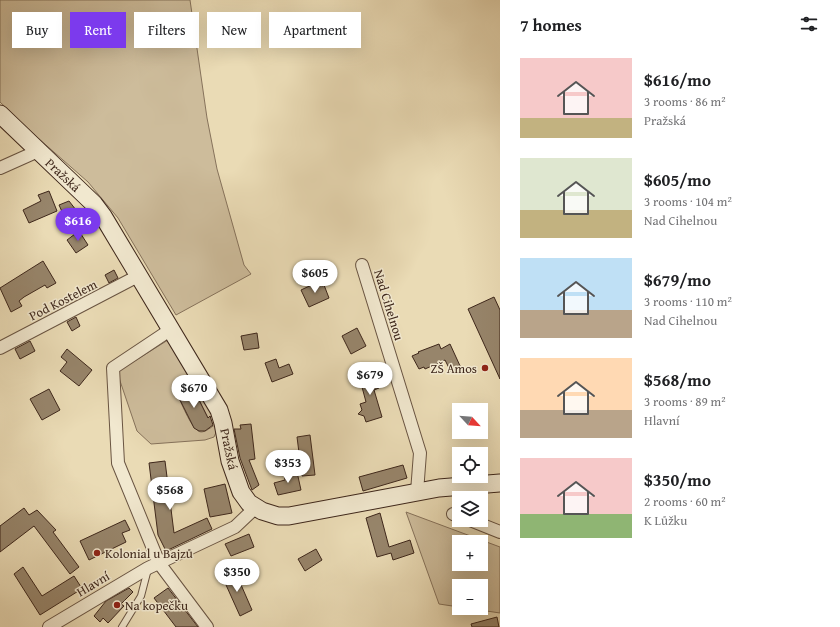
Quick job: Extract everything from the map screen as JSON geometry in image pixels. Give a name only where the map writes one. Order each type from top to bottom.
[{"type":"main road","name":"Pražská","points":[[0,114],[94,204],[219,410],[236,482],[246,499],[255,508]]},
{"type":"main road","points":[[255,508],[269,514],[289,516],[417,492],[459,486],[500,483]]},
{"type":"street","points":[[0,168],[38,151]]},
{"type":"street","name":"Nad Cihelnou","points":[[362,265],[420,453],[417,492]]},
{"type":"street","name":"Pod Kostelem","points":[[0,348],[138,276]]},
{"type":"street","points":[[170,330],[113,368],[118,463],[154,565],[207,627]]},
{"type":"street","name":"Hlavní","points":[[50,627],[103,593],[154,565],[235,527],[255,508]]},
{"type":"street","points":[[488,527],[500,532]]},
{"type":"lane","points":[[122,627],[141,596],[154,565]]},
{"type":"shaded area","points":[[0,0],[190,0],[192,12],[134,12],[134,48],[197,48],[207,118],[217,169],[244,265],[251,274],[176,315],[118,218],[88,182],[30,131],[0,102]]},
{"type":"shaded area","points":[[168,340],[211,410],[217,430],[214,437],[205,440],[151,444],[137,431],[117,372]],"holes":[[[186,383],[190,390],[193,388],[208,418],[212,416],[215,425],[205,431],[201,432],[194,427],[178,396],[181,394],[178,387]]]},
{"type":"shaded area","points":[[406,512],[468,535],[452,535],[452,571],[488,571],[488,543],[500,547],[500,613],[488,611],[488,579],[452,579],[452,606],[439,604]]},
{"type":"building","points":[[49,191],[57,211],[29,223],[23,210],[41,201],[38,195]]},
{"type":"building","points":[[69,201],[76,210],[64,216],[59,205]]},
{"type":"building","points":[[79,231],[88,245],[76,253],[67,240]]},
{"type":"building","points":[[43,261],[56,283],[47,288],[45,285],[24,297],[19,301],[22,306],[11,312],[0,288]]},
{"type":"building","points":[[114,270],[118,278],[109,283],[105,275]]},
{"type":"building","points":[[320,281],[322,286],[324,285],[329,298],[309,307],[301,290]]},
{"type":"building","points":[[494,297],[500,310],[500,379],[468,309]]},
{"type":"building","points":[[76,317],[80,326],[72,331],[67,322]]},
{"type":"building","points":[[357,328],[366,346],[351,354],[342,336]]},
{"type":"building","points":[[257,333],[259,348],[244,350],[241,336]]},
{"type":"building","points":[[30,341],[35,351],[20,359],[15,349]]},
{"type":"building","points":[[439,344],[441,349],[450,344],[461,368],[451,372],[445,360],[425,369],[424,367],[419,369],[412,356],[419,353],[418,352]]},
{"type":"building","points":[[67,349],[92,370],[79,386],[60,371],[67,362],[61,357]]},
{"type":"building","points":[[276,359],[279,368],[289,364],[293,374],[272,382],[265,363]]},
{"type":"building","points":[[375,369],[379,388],[374,390],[382,417],[366,422],[364,416],[358,414],[362,410],[360,404],[366,402],[362,387],[356,386],[360,380],[359,375]]},
{"type":"building","points":[[186,383],[190,390],[193,388],[208,418],[210,416],[213,425],[205,431],[199,431],[194,428],[178,396],[181,394],[178,387]]},
{"type":"building","points":[[49,389],[60,410],[42,420],[30,399]]},
{"type":"building","points":[[251,424],[255,459],[249,460],[259,485],[252,490],[240,458],[234,429],[241,429],[240,425]]},
{"type":"building","points":[[310,435],[315,475],[302,476],[297,437]]},
{"type":"building","points":[[165,461],[174,533],[207,518],[212,529],[166,551],[158,535],[149,463]]},
{"type":"building","points":[[403,465],[407,478],[363,491],[359,477]]},
{"type":"building","points":[[297,472],[301,490],[278,495],[274,483],[285,480],[284,475]]},
{"type":"building","points":[[225,484],[232,513],[210,517],[204,489]]},
{"type":"building","points":[[24,508],[29,515],[37,510],[56,530],[53,532],[79,567],[70,574],[34,526],[0,552],[0,526]]},
{"type":"building","points":[[380,513],[389,547],[410,540],[414,553],[393,560],[391,553],[377,557],[366,518]]},
{"type":"building","points":[[125,520],[130,530],[122,533],[126,542],[89,560],[80,541]]},
{"type":"building","points":[[249,534],[254,547],[231,556],[225,544]]},
{"type":"building","points":[[316,549],[322,560],[305,571],[298,559]]},
{"type":"building","points":[[23,567],[42,596],[74,576],[81,587],[79,588],[80,590],[40,615],[14,574]]},
{"type":"building","points":[[235,571],[252,610],[240,616],[222,576]]},
{"type":"building","points":[[129,588],[133,592],[121,604],[124,606],[108,623],[103,618],[100,622],[94,616],[106,601]]},
{"type":"building","points":[[168,588],[198,627],[176,627],[154,598]]},
{"type":"building","points":[[497,617],[499,627],[472,627],[471,624]]},
{"type":"place","name":"ZŠ Amos","points":[[485,368]]},
{"type":"place","name":"Kolonial u Bajzů","points":[[97,553]]},
{"type":"place","name":"Na kopečku","points":[[117,605]]}]
